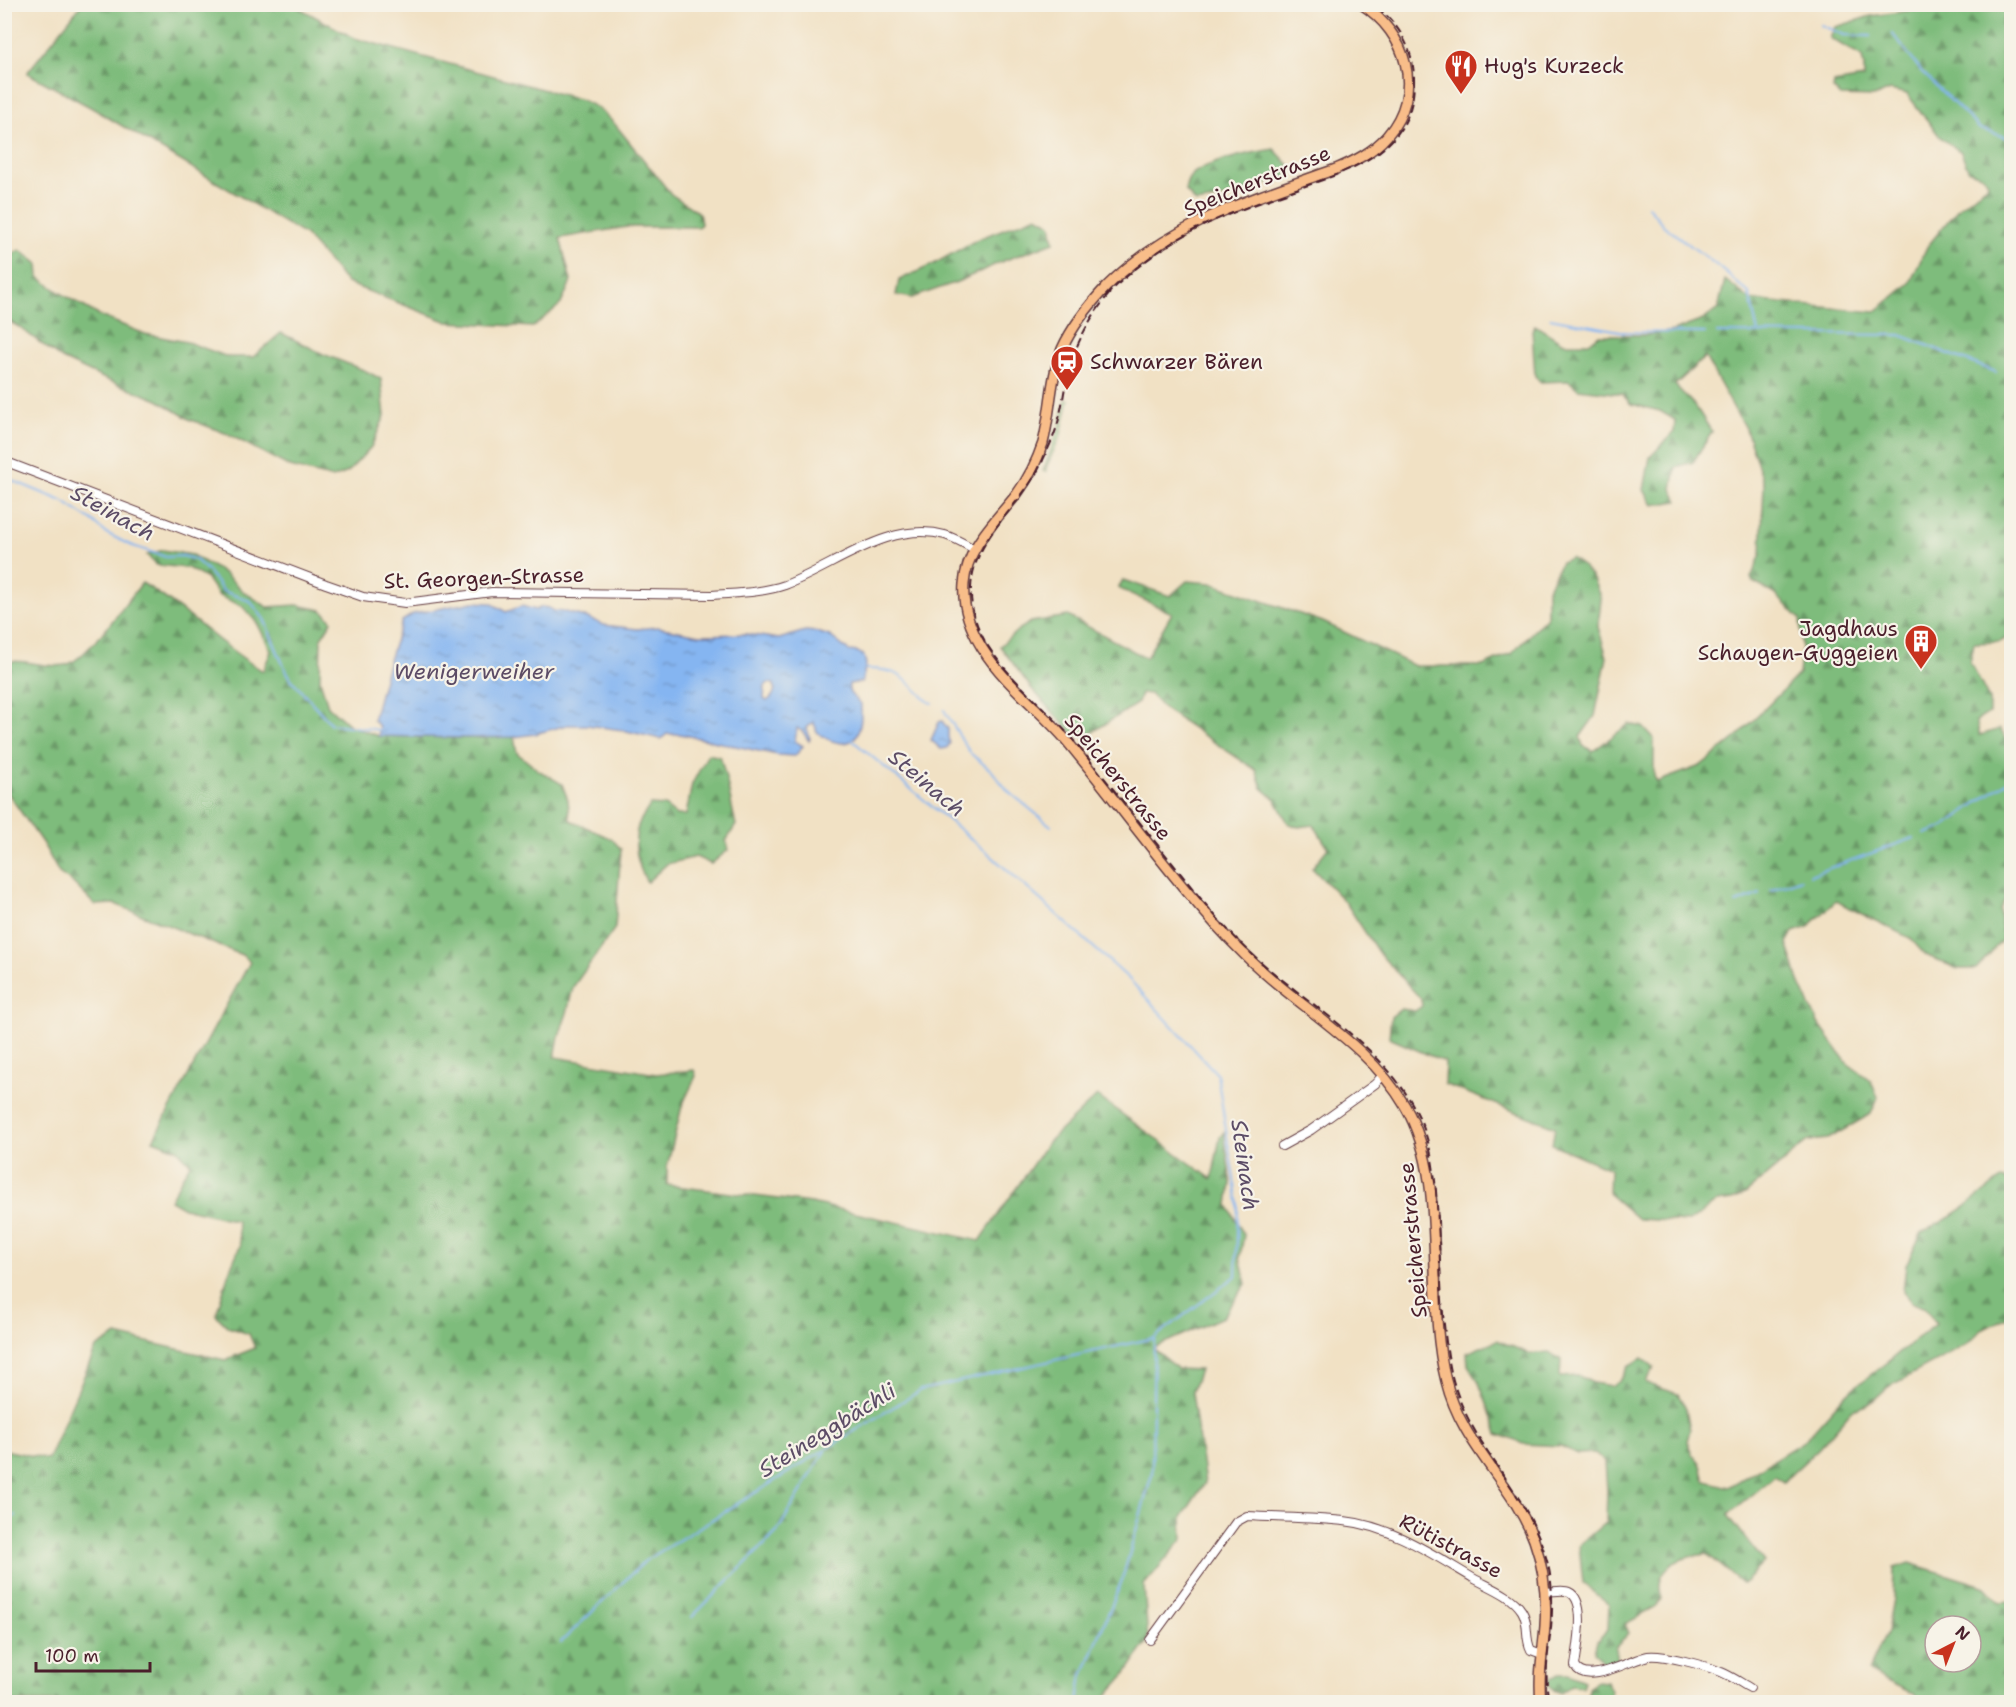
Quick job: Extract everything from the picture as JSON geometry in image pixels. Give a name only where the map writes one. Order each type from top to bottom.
[{"type":"main road","name":"Speicherstrasse","points":[[1361,4],[1389,28],[1403,55],[1407,81],[1406,93],[1399,118],[1393,129],[1377,146],[1355,161],[1238,204],[1191,225],[1146,252],[1111,282],[1079,319],[1063,346],[1055,373],[1043,440],[1035,465],[1017,494],[990,525],[975,549],[965,579],[964,603],[973,632],[987,656],[1053,725],[1222,932],[1268,977],[1346,1040],[1383,1075],[1409,1113],[1418,1132],[1430,1187],[1440,1345],[1446,1383],[1459,1419],[1516,1506],[1530,1531],[1540,1559],[1545,1592],[1539,1685],[1541,1702]]},
{"type":"street","name":"St. Georgen-Strasse","points":[[4,461],[326,584],[363,597],[391,602],[413,603],[492,592],[712,595],[748,592],[782,586],[808,576],[858,550],[906,534],[924,532],[944,535],[975,549]]},
{"type":"street","points":[[1282,1146],[1311,1130],[1375,1084],[1383,1075]]},
{"type":"street","name":"Rütistrasse","points":[[1150,1640],[1236,1522],[1247,1516],[1345,1521],[1373,1527],[1407,1540],[1511,1600],[1525,1616],[1528,1624],[1527,1644],[1530,1650],[1542,1654]]},
{"type":"street","points":[[1545,1592],[1567,1591],[1575,1597],[1578,1603],[1580,1618],[1575,1666],[1579,1672],[1586,1674],[1608,1671],[1643,1657],[1656,1655],[1721,1672],[1750,1688]]},
{"type":"green space","points":[[81,5],[294,5],[354,38],[582,100],[598,108],[614,123],[671,194],[699,213],[701,224],[698,227],[627,227],[560,238],[571,281],[561,304],[533,327],[448,322],[347,283],[305,235],[92,108],[27,73]]},
{"type":"green space","points":[[1950,5],[1988,8],[2011,5],[2011,57],[2006,74],[2012,94],[2011,635],[2000,642],[1974,643],[1970,662],[1989,699],[1989,713],[1976,721],[1980,735],[2000,729],[2009,742],[2012,887],[2000,909],[2003,939],[1976,969],[1958,969],[1925,955],[1910,938],[1836,901],[1808,927],[1793,932],[1787,943],[1800,984],[1818,1023],[1847,1063],[1870,1080],[1878,1097],[1871,1114],[1828,1139],[1808,1141],[1745,1194],[1732,1200],[1717,1202],[1689,1222],[1638,1219],[1609,1194],[1610,1169],[1552,1144],[1555,1127],[1444,1084],[1445,1062],[1389,1038],[1391,1017],[1401,1009],[1415,1011],[1422,1006],[1421,999],[1378,952],[1346,903],[1312,868],[1328,848],[1314,825],[1298,827],[1288,823],[1275,799],[1262,788],[1256,770],[1164,709],[1150,694],[1141,693],[1138,703],[1085,737],[1073,734],[1032,689],[1000,646],[1031,622],[1068,616],[1146,658],[1172,613],[1118,588],[1123,580],[1170,596],[1187,581],[1211,583],[1323,622],[1415,666],[1483,666],[1512,653],[1547,617],[1547,590],[1561,562],[1571,558],[1585,568],[1593,579],[1601,599],[1598,627],[1607,657],[1595,716],[1580,737],[1583,746],[1593,751],[1629,724],[1643,727],[1654,739],[1654,776],[1657,782],[1700,766],[1737,737],[1799,674],[1802,648],[1800,619],[1775,594],[1753,582],[1751,578],[1761,554],[1764,484],[1747,432],[1705,357],[1675,385],[1696,407],[1712,432],[1693,462],[1676,467],[1672,489],[1678,501],[1653,505],[1644,490],[1650,457],[1674,432],[1675,420],[1660,411],[1631,404],[1622,394],[1578,389],[1569,381],[1540,382],[1535,376],[1532,330],[1535,325],[1563,343],[1589,343],[1599,335],[1646,335],[1673,331],[1703,320],[1718,309],[1725,280],[1751,300],[1875,312],[1910,283],[1927,247],[1960,206],[1987,186],[1988,182],[1981,175],[1969,171],[1961,152],[1941,138],[1907,94],[1890,90],[1874,97],[1840,96],[1833,89],[1834,83],[1864,78],[1864,67],[1862,57],[1830,38],[1835,27],[1871,16]]},
{"type":"green space","points":[[1274,149],[1290,166],[1286,178],[1216,200],[1196,203],[1185,190],[1190,177],[1205,167],[1229,158]]},
{"type":"green space","points":[[1037,216],[1051,224],[1054,242],[912,298],[896,295],[899,280],[934,264],[978,239]]},
{"type":"green space","points":[[20,250],[38,264],[39,277],[59,292],[100,316],[145,334],[187,342],[228,357],[253,357],[281,333],[381,379],[385,416],[371,447],[348,472],[333,478],[290,467],[230,435],[189,419],[158,400],[62,359],[5,319],[5,258]]},
{"type":"green space","points":[[1066,399],[1069,400],[1061,434],[1046,468],[1047,471],[1043,471],[1060,426]]},
{"type":"green space","points":[[163,550],[192,555],[224,573],[244,592],[267,607],[297,605],[322,610],[332,621],[321,638],[320,680],[328,706],[349,725],[378,736],[514,737],[517,753],[538,770],[562,784],[568,800],[570,820],[612,839],[621,849],[615,928],[573,987],[555,1057],[656,1074],[694,1070],[696,1076],[682,1106],[667,1167],[667,1185],[811,1203],[980,1241],[1048,1142],[1097,1096],[1212,1179],[1220,1137],[1224,1132],[1231,1183],[1228,1205],[1244,1235],[1240,1257],[1246,1284],[1223,1317],[1153,1348],[1178,1369],[1200,1370],[1192,1392],[1205,1483],[1182,1517],[1183,1539],[1144,1585],[1148,1641],[1124,1676],[1101,1702],[5,1702],[4,1450],[48,1459],[96,1348],[117,1335],[225,1360],[255,1348],[249,1334],[228,1327],[216,1315],[229,1272],[240,1246],[237,1221],[184,1208],[170,1200],[190,1163],[177,1149],[153,1140],[250,962],[242,955],[115,904],[95,905],[73,883],[59,873],[43,844],[5,789],[5,662],[20,661],[58,666],[73,661],[84,653],[117,616],[142,583],[263,671],[271,651],[257,623],[242,606],[219,596],[207,579],[188,568],[156,565],[147,555]]},
{"type":"green space","points":[[708,754],[720,757],[736,825],[726,841],[728,850],[711,864],[696,857],[667,864],[647,882],[637,855],[636,840],[639,823],[650,805],[665,806],[676,815],[686,815],[692,784]]},
{"type":"green space","points":[[2001,1179],[2011,1181],[2011,1315],[1980,1331],[1966,1345],[1888,1387],[1869,1404],[1852,1410],[1819,1448],[1783,1482],[1775,1476],[1728,1515],[1764,1562],[1743,1584],[1707,1554],[1685,1558],[1671,1565],[1662,1576],[1660,1587],[1662,1599],[1655,1608],[1625,1624],[1629,1633],[1615,1648],[1617,1661],[1605,1667],[1602,1659],[1594,1652],[1597,1641],[1608,1629],[1609,1604],[1583,1583],[1579,1545],[1606,1522],[1605,1462],[1595,1453],[1577,1454],[1561,1446],[1523,1444],[1498,1434],[1478,1380],[1468,1365],[1467,1353],[1497,1340],[1530,1354],[1549,1352],[1561,1360],[1560,1377],[1579,1376],[1593,1383],[1612,1386],[1622,1378],[1628,1367],[1642,1358],[1654,1367],[1646,1383],[1678,1394],[1686,1409],[1690,1430],[1687,1441],[1692,1454],[1701,1465],[1705,1481],[1729,1487],[1804,1441],[1846,1394],[1936,1324],[1925,1308],[1911,1302],[1903,1292],[1906,1265],[1922,1232],[1965,1207]]},
{"type":"green space","points":[[1910,1563],[1986,1587],[2000,1602],[2011,1601],[2011,1702],[1915,1702],[1916,1695],[1868,1672],[1887,1631],[1893,1599],[1894,1568]]},
{"type":"green space","points":[[1558,1674],[1568,1674],[1584,1681],[1582,1687],[1572,1685],[1561,1693],[1554,1690],[1548,1684],[1550,1679]]},
{"type":"green space","points":[[1597,1681],[1607,1682],[1611,1702],[1588,1702],[1588,1687]]},
{"type":"water","name":"Wenigerweiher","points":[[473,602],[491,603],[506,612],[522,606],[536,610],[542,607],[588,618],[604,625],[637,629],[657,627],[700,635],[747,634],[779,639],[805,631],[817,632],[830,636],[849,651],[858,652],[864,656],[866,664],[862,682],[849,684],[850,693],[861,704],[860,726],[856,736],[846,743],[827,739],[816,731],[813,722],[807,728],[809,741],[797,728],[795,741],[803,746],[795,756],[777,755],[680,734],[667,734],[661,739],[587,725],[567,725],[514,737],[378,736],[380,727],[373,720],[389,660],[402,621],[413,614]],"holes":[[[768,683],[774,684],[774,694],[767,701],[764,699],[765,686]]]},
{"type":"water","points":[[942,721],[948,729],[950,743],[947,748],[941,749],[931,740],[939,722]]},
{"type":"waterway","points":[[1821,25],[1844,35],[1871,36]]},
{"type":"waterway","points":[[1892,33],[1921,71],[1980,129],[2012,139]]},
{"type":"waterway","points":[[1648,206],[1664,226],[1749,293],[1758,333]]},
{"type":"waterway","points":[[1550,318],[1625,332],[1705,333]]},
{"type":"waterway","points":[[1717,333],[1900,335],[1996,372]]},
{"type":"waterway","name":"Steinach","points":[[4,477],[62,501],[106,533],[130,545],[166,557],[183,556],[196,560],[208,571],[223,591],[250,601],[264,619],[291,679],[331,724],[380,730]]},
{"type":"waterway","points":[[866,669],[895,673],[933,703]]},
{"type":"waterway","points":[[944,710],[970,753],[992,771],[1008,791],[1051,826]]},
{"type":"waterway","name":"Steinach","points":[[852,740],[988,853],[1128,978],[1217,1074],[1238,1204],[1236,1276],[1154,1338],[1152,1474],[1122,1580],[1081,1680],[1078,1702]]},
{"type":"waterway","points":[[1925,834],[1943,827],[2012,778]]},
{"type":"waterway","points":[[1810,875],[1914,838]]},
{"type":"waterway","points":[[1771,890],[1801,879]]},
{"type":"waterway","points":[[1736,903],[1760,894]]},
{"type":"waterway","name":"Steineggbächli","points":[[561,1642],[645,1561],[921,1390],[1154,1338]]},
{"type":"waterway","points":[[692,1617],[777,1532],[826,1449]]},
{"type":"waterway","points":[[4,1521],[16,1515]]},
{"type":"railway","points":[[1105,297],[1147,260],[1196,229],[1360,164],[1378,153],[1393,139],[1405,122],[1412,102],[1413,66],[1411,55],[1402,36],[1389,18],[1373,4]]},
{"type":"railway","points":[[1110,293],[1092,318],[1074,355],[1057,426],[1035,476],[980,552],[971,588],[974,616],[982,637],[995,656],[1074,741],[1219,920],[1270,970],[1362,1044],[1401,1087],[1416,1111],[1427,1138],[1433,1165],[1443,1317],[1451,1372],[1469,1421],[1524,1507],[1536,1530],[1548,1563],[1552,1600],[1547,1675],[1549,1702]]},
{"type":"place","name":"Hug's Kurzeck","points":[[1461,95]]},
{"type":"place","name":"Schwarzer Bären","points":[[1067,391]]},
{"type":"place","name":"Jagdhaus Schaugen-Guggeien","points":[[1921,670]]}]
